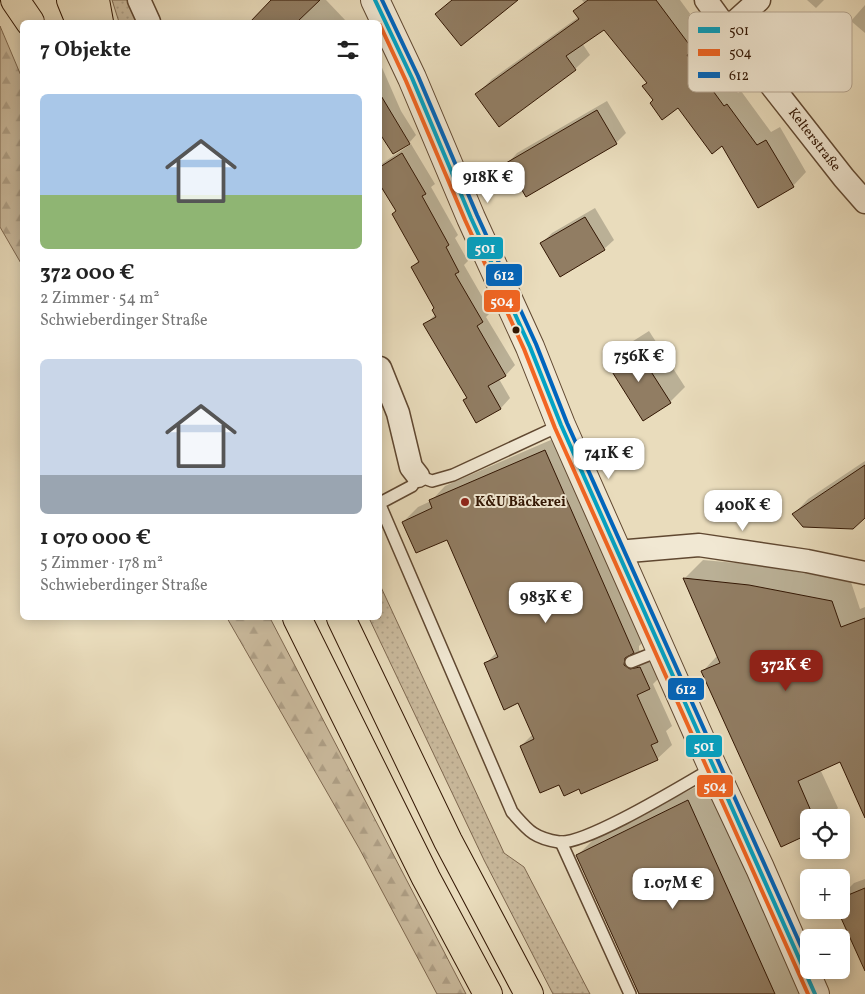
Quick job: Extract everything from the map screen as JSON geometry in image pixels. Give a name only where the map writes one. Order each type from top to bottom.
[{"type":"highway","points":[[15,0],[29,20]]},
{"type":"highway","points":[[26,0],[34,20]]},
{"type":"highway","points":[[71,0],[79,20]]},
{"type":"highway","points":[[96,0],[99,20]]},
{"type":"highway","points":[[298,620],[426,878],[488,994]]},
{"type":"highway","points":[[342,620],[448,841],[529,994]]},
{"type":"street","points":[[139,0],[149,20]]},
{"type":"street","points":[[375,0],[412,78],[471,218],[530,347],[561,425],[815,994]]},
{"type":"street","name":"Kelterstraße","points":[[706,0],[715,12]]},
{"type":"street","points":[[746,12],[759,0]]},
{"type":"street","name":"Kelterstraße","points":[[776,92],[865,202]]},
{"type":"street","points":[[382,373],[398,413],[411,467],[418,476]]},
{"type":"street","points":[[617,552],[699,545],[808,561],[865,573]]},
{"type":"lane","points":[[382,503],[412,486],[418,476],[432,481],[453,476],[561,425]]},
{"type":"lane","points":[[382,509],[512,812],[530,833],[561,842],[580,838],[609,826],[713,768]]},
{"type":"lane","points":[[631,662],[661,650]]},
{"type":"lane","points":[[561,842],[630,994]]},
{"type":"green space","points":[[112,0],[130,0],[138,20],[118,20]]},
{"type":"green space","points":[[0,26],[20,73],[20,262],[0,227]]},
{"type":"green space","points":[[382,589],[504,853],[524,867],[590,994],[553,994],[484,860],[370,620],[382,620]]},
{"type":"green space","points":[[228,620],[271,620],[466,994],[437,994],[359,848]]},
{"type":"building","points":[[271,0],[320,0],[299,20],[252,20]]},
{"type":"building","points":[[452,0],[518,0],[461,46],[435,14]]},
{"type":"building","points":[[588,0],[656,0],[688,43],[688,92],[714,92],[724,106],[727,104],[757,145],[766,140],[794,187],[758,208],[722,146],[712,154],[678,108],[662,120],[650,103],[653,100],[642,86],[647,83],[604,30],[566,56],[576,70],[499,127],[475,94],[579,19],[573,11]]},
{"type":"building","points":[[382,97],[410,144],[393,154],[382,137]]},
{"type":"building","points":[[597,110],[617,144],[526,197],[506,163]]},
{"type":"building","points":[[402,153],[426,194],[422,196],[449,245],[446,247],[459,272],[455,274],[483,322],[477,326],[506,376],[488,386],[501,409],[476,423],[463,400],[467,398],[423,324],[436,317],[432,310],[434,308],[411,267],[419,262],[392,214],[396,211],[382,188],[382,166]]},
{"type":"building","points":[[585,217],[605,250],[560,277],[540,243]]},
{"type":"building","points":[[634,345],[671,403],[643,421],[606,362]]},
{"type":"building","points":[[545,450],[634,653],[625,658],[624,665],[630,669],[640,667],[650,689],[637,695],[658,742],[651,745],[658,760],[581,794],[579,789],[564,796],[559,785],[540,793],[520,746],[534,739],[518,703],[504,710],[484,663],[498,657],[447,540],[416,553],[402,522],[432,508],[429,500]]},
{"type":"building","points":[[865,465],[865,518],[853,529],[803,527],[792,514]]},
{"type":"building","points":[[683,578],[749,585],[832,601],[841,627],[865,618],[865,818],[840,762],[798,781],[810,809],[800,809],[800,838],[781,847],[701,671],[720,663]]},
{"type":"building","points":[[688,800],[775,994],[639,994],[576,855]]},
{"type":"building","points":[[865,888],[865,971],[850,938],[850,929],[846,929],[841,919],[850,919],[850,894]]},
{"type":"transit line","name":"501","points":[[375,0],[412,78],[471,218],[530,347],[561,425],[815,994]]},
{"type":"transit line","name":"612","points":[[382,0],[418,76],[477,215],[536,344],[567,423],[800,944]]},
{"type":"transit line","name":"504","points":[[382,29],[465,220],[524,349],[555,428],[808,994]]},
{"type":"place","name":"K&U Bäckerei","points":[[465,502]]}]
